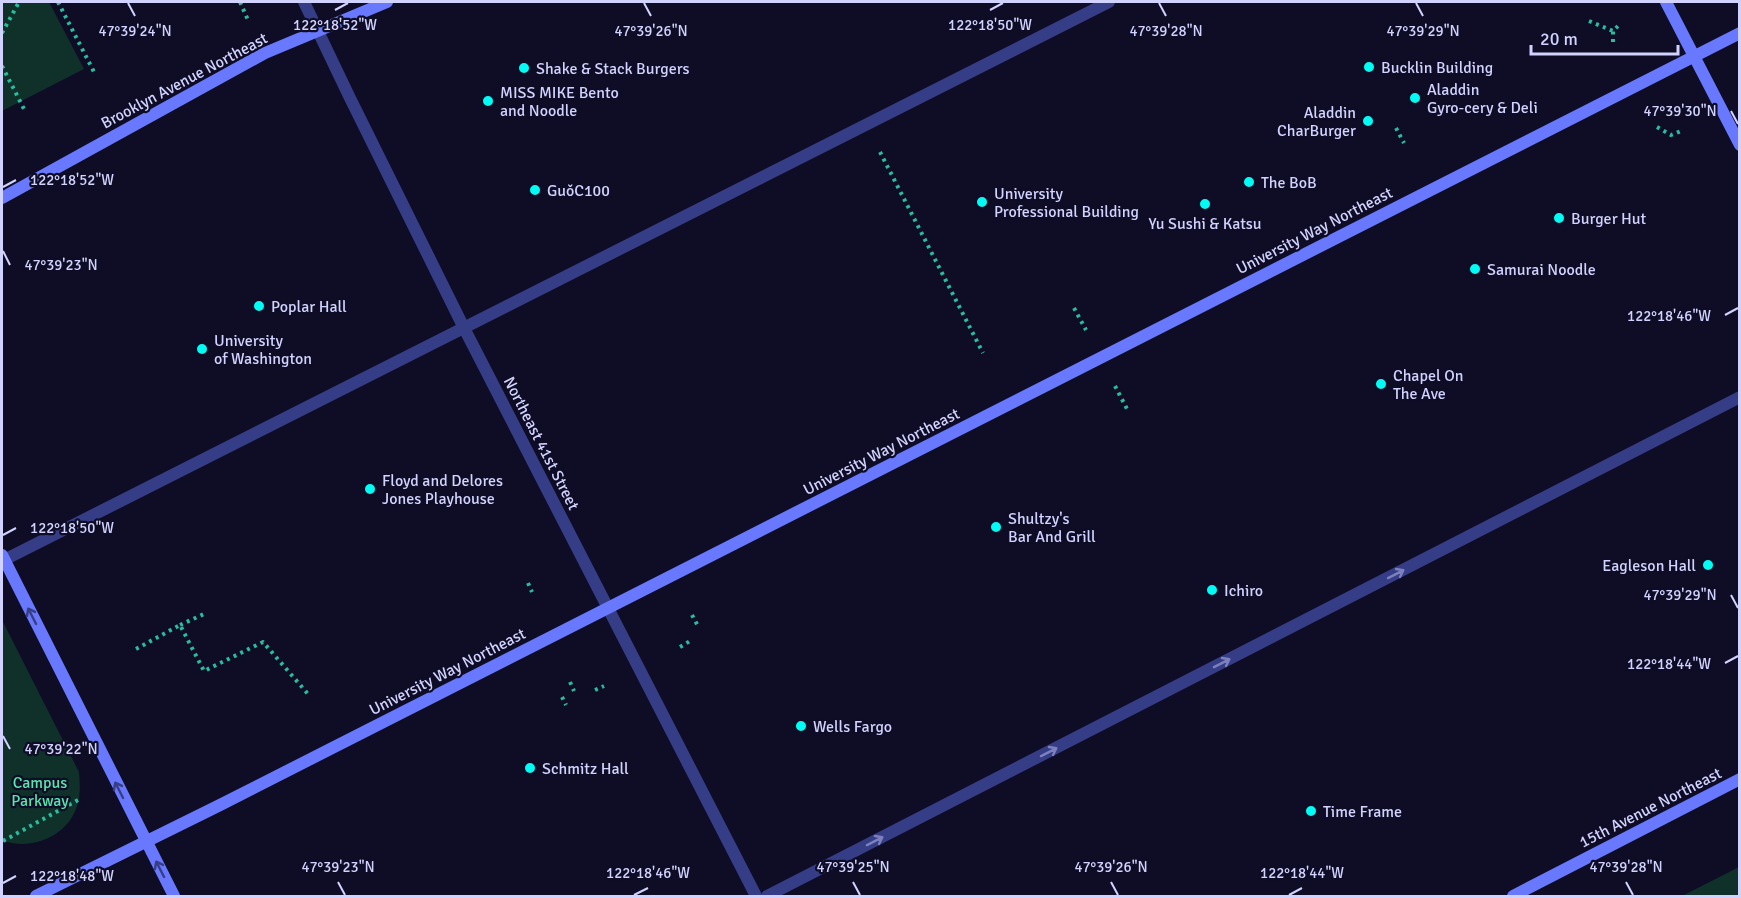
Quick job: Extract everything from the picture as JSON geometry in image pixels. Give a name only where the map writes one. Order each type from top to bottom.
[{"type":"street","name":"Northeast 41st Street","points":[[304,2],[464,327],[756,897]]},
{"type":"street","name":"Brooklyn Avenue Northeast","points":[[2,198],[265,53],[387,2]]},
{"type":"street","points":[[174,897],[3,558],[1109,2]]},
{"type":"street","points":[[1666,2],[1740,145]]},
{"type":"street","name":"University Way Northeast","points":[[36,897],[1740,33]]},
{"type":"street","points":[[767,897],[1740,397]]},
{"type":"street","name":"15th Avenue Northeast","points":[[1513,897],[1740,779]]},
{"type":"path","points":[[2,33],[19,2]]},
{"type":"path","points":[[58,2],[95,74]]},
{"type":"path","points":[[240,2],[248,20]]},
{"type":"path","points":[[1589,21],[1613,31]]},
{"type":"path","points":[[1613,42],[1613,31],[1618,25]]},
{"type":"path","points":[[2,66],[24,109]]},
{"type":"path","points":[[866,124],[983,353]]},
{"type":"path","points":[[1657,126],[1671,135],[1681,131]]},
{"type":"path","points":[[1396,128],[1404,143]]},
{"type":"path","points":[[1074,308],[1086,330]]},
{"type":"path","points":[[1113,383],[1127,409]]},
{"type":"path","points":[[528,583],[532,592]]},
{"type":"path","points":[[136,649],[206,613]]},
{"type":"path","points":[[692,615],[698,626]]},
{"type":"path","points":[[180,625],[204,671],[263,642],[308,694]]},
{"type":"path","points":[[680,647],[690,641]]},
{"type":"path","points":[[570,682],[574,691]]},
{"type":"path","points":[[595,690],[604,686]]},
{"type":"path","points":[[562,697],[566,705]]},
{"type":"path","points":[[3,841],[78,800]]},
{"type":"green space","points":[[2,2],[49,2],[84,69],[2,111]]},
{"type":"green space","name":"Campus Parkway","points":[[2,620],[79,772],[79,800],[71,819],[55,834],[34,843],[12,843],[2,840]]},
{"type":"green space","points":[[1739,867],[1739,896],[1682,896]]},
{"type":"place","name":"Bucklin Building","points":[[1369,67]]},
{"type":"place","name":"Shake & Stack Burgers","points":[[524,68]]},
{"type":"place","name":"Aladdin Gyro-cery & Deli","points":[[1415,98]]},
{"type":"place","name":"MISS MIKE Bento and Noodle","points":[[488,101]]},
{"type":"place","name":"Aladdin CharBurger","points":[[1368,121]]},
{"type":"place","name":"The BoB","points":[[1249,182]]},
{"type":"place","name":"GuǒC100","points":[[535,190]]},
{"type":"place","name":"University Professional Building","points":[[982,202]]},
{"type":"place","name":"Yu Sushi & Katsu","points":[[1205,204]]},
{"type":"place","name":"Burger Hut","points":[[1559,218]]},
{"type":"place","name":"Samurai Noodle","points":[[1475,269]]},
{"type":"place","name":"Poplar Hall","points":[[259,306]]},
{"type":"place","name":"University of Washington","points":[[202,349]]},
{"type":"place","name":"Chapel On The Ave","points":[[1381,384]]},
{"type":"place","name":"Floyd and Delores Jones Playhouse","points":[[370,489]]},
{"type":"place","name":"Shultzy's Bar And Grill","points":[[996,527]]},
{"type":"place","name":"Eagleson Hall","points":[[1708,565]]},
{"type":"place","name":"Ichiro","points":[[1212,590]]},
{"type":"place","name":"Wells Fargo","points":[[801,726]]},
{"type":"place","name":"Schmitz Hall","points":[[530,768]]},
{"type":"place","name":"Time Frame","points":[[1311,811]]}]
